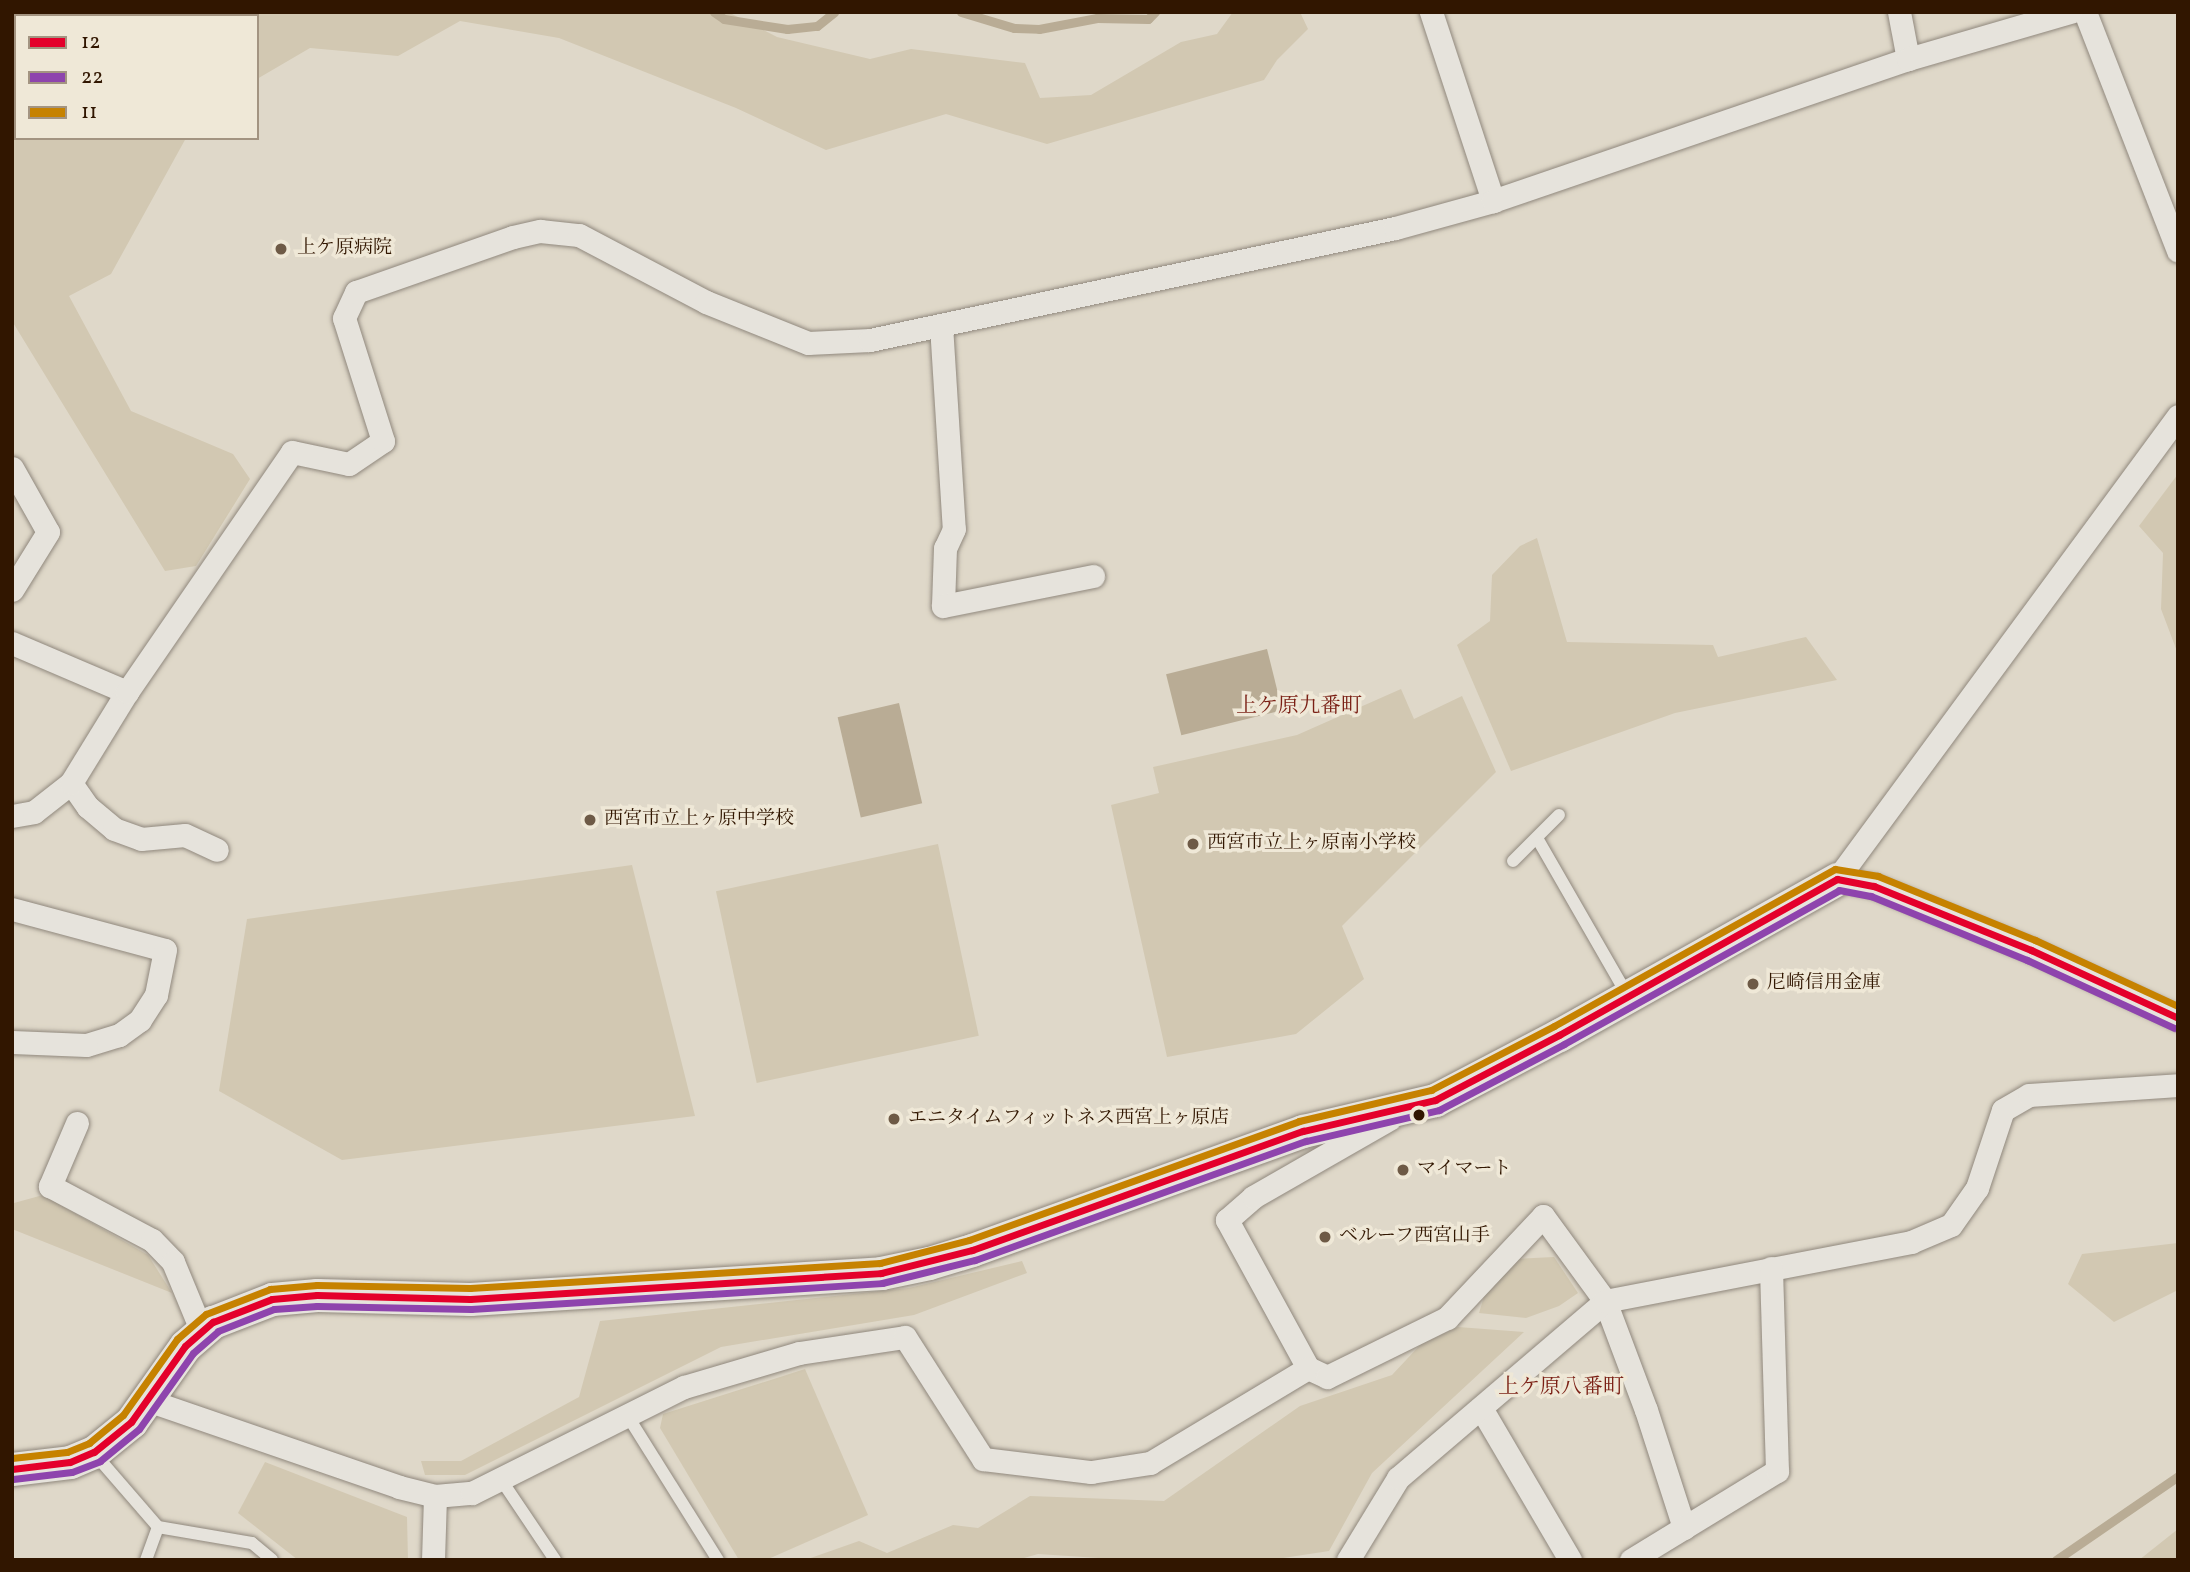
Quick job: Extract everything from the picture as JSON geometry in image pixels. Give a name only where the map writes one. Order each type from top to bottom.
[{"type":"street","points":[[1431,12],[1493,201]]},
{"type":"street","points":[[1899,12],[1908,59]]},
{"type":"street","points":[[12,816],[34,812],[71,783],[127,692],[292,452],[349,464],[383,441],[344,318],[356,292],[513,237],[540,232],[579,235],[706,302],[808,343],[870,340],[1395,228],[1493,201],[1908,59],[2070,12]]},
{"type":"street","points":[[2085,12],[2178,250]]},
{"type":"street","points":[[941,325],[954,529],[945,548],[943,606],[1093,576]]},
{"type":"street","points":[[12,1469],[70,1462],[94,1452],[131,1422],[185,1346],[213,1322],[272,1299],[306,1296],[470,1299],[881,1273],[929,1264],[971,1250],[1303,1130],[1435,1100],[1628,997],[1838,879],[2178,416]]},
{"type":"street","points":[[12,468],[48,532],[12,590]]},
{"type":"street","points":[[12,643],[127,692]]},
{"type":"street","points":[[71,783],[88,807],[114,829],[141,839],[185,835],[217,850]]},
{"type":"street","points":[[1838,879],[1874,886],[2031,950],[2178,1018]]},
{"type":"street","points":[[12,909],[165,950],[156,995],[140,1020],[119,1035],[86,1045],[12,1042]]},
{"type":"street","points":[[1348,1560],[1398,1478],[1605,1301],[1911,1242],[1951,1224],[1978,1188],[2003,1110],[2029,1095],[2178,1085]]},
{"type":"street","points":[[1413,1105],[1253,1197],[1227,1220],[1308,1368],[1327,1377],[1447,1318],[1543,1216],[1605,1301],[1646,1410],[1684,1528]]},
{"type":"street","points":[[77,1124],[50,1186],[152,1240],[173,1262],[202,1332]]},
{"type":"street","points":[[1631,1560],[1777,1471],[1771,1268]]},
{"type":"street","points":[[147,1400],[399,1487],[435,1496],[472,1493],[684,1387],[799,1353],[905,1337],[983,1459],[1091,1472],[1150,1463],[1308,1368]]},
{"type":"street","points":[[1481,1408],[1570,1560]]},
{"type":"street","points":[[433,1560],[435,1496]]},
{"type":"lane","points":[[1513,861],[1559,815]]},
{"type":"lane","points":[[1537,838],[1628,997]]},
{"type":"lane","points":[[627,1415],[719,1560]]},
{"type":"lane","points":[[94,1452],[158,1527],[252,1542],[272,1560]]},
{"type":"lane","points":[[500,1478],[555,1560]]},
{"type":"lane","points":[[146,1560],[158,1527]]},
{"type":"shaded area","points":[[728,12],[777,37],[870,59],[911,49],[1025,63],[1040,98],[1091,95],[1181,42],[1217,34],[1233,12],[1300,12],[1308,29],[1277,60],[1264,80],[1047,144],[946,114],[826,150],[736,108],[559,38],[460,21],[398,56],[310,48],[259,78],[259,14],[140,14]]},
{"type":"shaded area","points":[[12,119],[14,140],[185,140],[111,274],[69,296],[131,411],[233,454],[250,479],[196,566],[165,571],[12,321]]},
{"type":"shaded area","points":[[2178,474],[2178,654],[2161,609],[2163,553],[2139,526]]},
{"type":"shaded area","points":[[1537,538],[1567,642],[1713,645],[1718,657],[1806,637],[1837,680],[1675,713],[1511,771],[1457,645],[1490,621],[1492,575],[1520,546]]},
{"type":"shaded area","points":[[1267,649],[1282,710],[1181,735],[1166,674]]},
{"type":"shaded area","points":[[1401,689],[1414,719],[1462,696],[1496,772],[1342,926],[1364,979],[1296,1034],[1167,1057],[1111,805],[1159,793],[1153,767],[1297,735]]},
{"type":"shaded area","points":[[899,703],[922,803],[861,818],[838,717]]},
{"type":"shaded area","points":[[938,844],[979,1036],[757,1083],[716,891]]},
{"type":"shaded area","points":[[632,865],[695,1116],[342,1160],[219,1091],[247,919]]},
{"type":"shaded area","points":[[43,1195],[148,1255],[172,1293],[12,1229],[14,1203]]},
{"type":"shaded area","points":[[2178,1243],[2178,1290],[2114,1322],[2068,1284],[2082,1254]]},
{"type":"shaded area","points":[[1554,1257],[1578,1293],[1559,1306],[1526,1318],[1479,1313],[1486,1290],[1517,1259]]},
{"type":"shaded area","points":[[1022,1261],[1027,1273],[914,1315],[721,1347],[465,1475],[425,1475],[421,1461],[461,1461],[579,1397],[600,1321],[909,1288]]},
{"type":"shaded area","points":[[1458,1327],[1524,1332],[1372,1473],[1329,1551],[1270,1560],[1129,1560],[1038,1554],[1017,1560],[805,1560],[859,1541],[887,1553],[953,1525],[978,1528],[1030,1496],[1164,1501],[1300,1406],[1392,1375],[1421,1344]]},
{"type":"shaded area","points":[[805,1369],[868,1515],[766,1560],[739,1560],[660,1428],[663,1414]]},
{"type":"shaded area","points":[[265,1462],[407,1517],[408,1560],[298,1560],[238,1513]]},
{"type":"shaded area","points":[[2178,1529],[2178,1560],[2139,1560]]},
{"type":"waterway","points":[[714,12],[724,19],[787,29],[817,26],[834,12]]},
{"type":"waterway","points":[[961,12],[1014,28],[1039,29],[1097,18],[1148,19],[1155,12]]},
{"type":"waterway","points":[[2056,1560],[2178,1476]]},
{"type":"transit line","name":"11","points":[[12,1458],[67,1452],[89,1443],[123,1415],[177,1339],[206,1314],[270,1289],[317,1285],[470,1288],[880,1263],[969,1240],[1299,1121],[1431,1090],[1554,1026],[1835,869],[1878,876],[2035,940],[2178,1006]]},
{"type":"transit line","name":"12","points":[[12,1469],[70,1462],[94,1452],[131,1422],[185,1346],[213,1322],[272,1299],[317,1295],[470,1299],[881,1273],[972,1250],[1303,1131],[1435,1100],[1559,1035],[1837,879],[1874,886],[2031,950],[2178,1018]]},
{"type":"transit line","name":"22","points":[[13,1479],[72,1472],[100,1461],[139,1429],[193,1353],[218,1331],[274,1309],[317,1306],[471,1309],[882,1283],[975,1260],[1306,1141],[1439,1110],[1564,1044],[1839,890],[1871,896],[2027,960],[2174,1028]]},
{"type":"place","name":"上ケ原病院","points":[[281,249]]},
{"type":"place","name":"西宮市立上ヶ原中学校","points":[[590,820]]},
{"type":"place","name":"西宮市立上ヶ原南小学校","points":[[1193,844]]},
{"type":"place","name":"尼崎信用金庫","points":[[1753,984]]},
{"type":"place","name":"エニタイムフィットネス西宮上ヶ原店","points":[[894,1119]]},
{"type":"place","name":"マイマート","points":[[1403,1170]]},
{"type":"place","name":"ベルーフ西宮山手","points":[[1325,1237]]},
{"type":"district","name":"上ケ原九番町","points":[[1299,707]]},
{"type":"district","name":"上ケ原八番町","points":[[1561,1388]]}]
